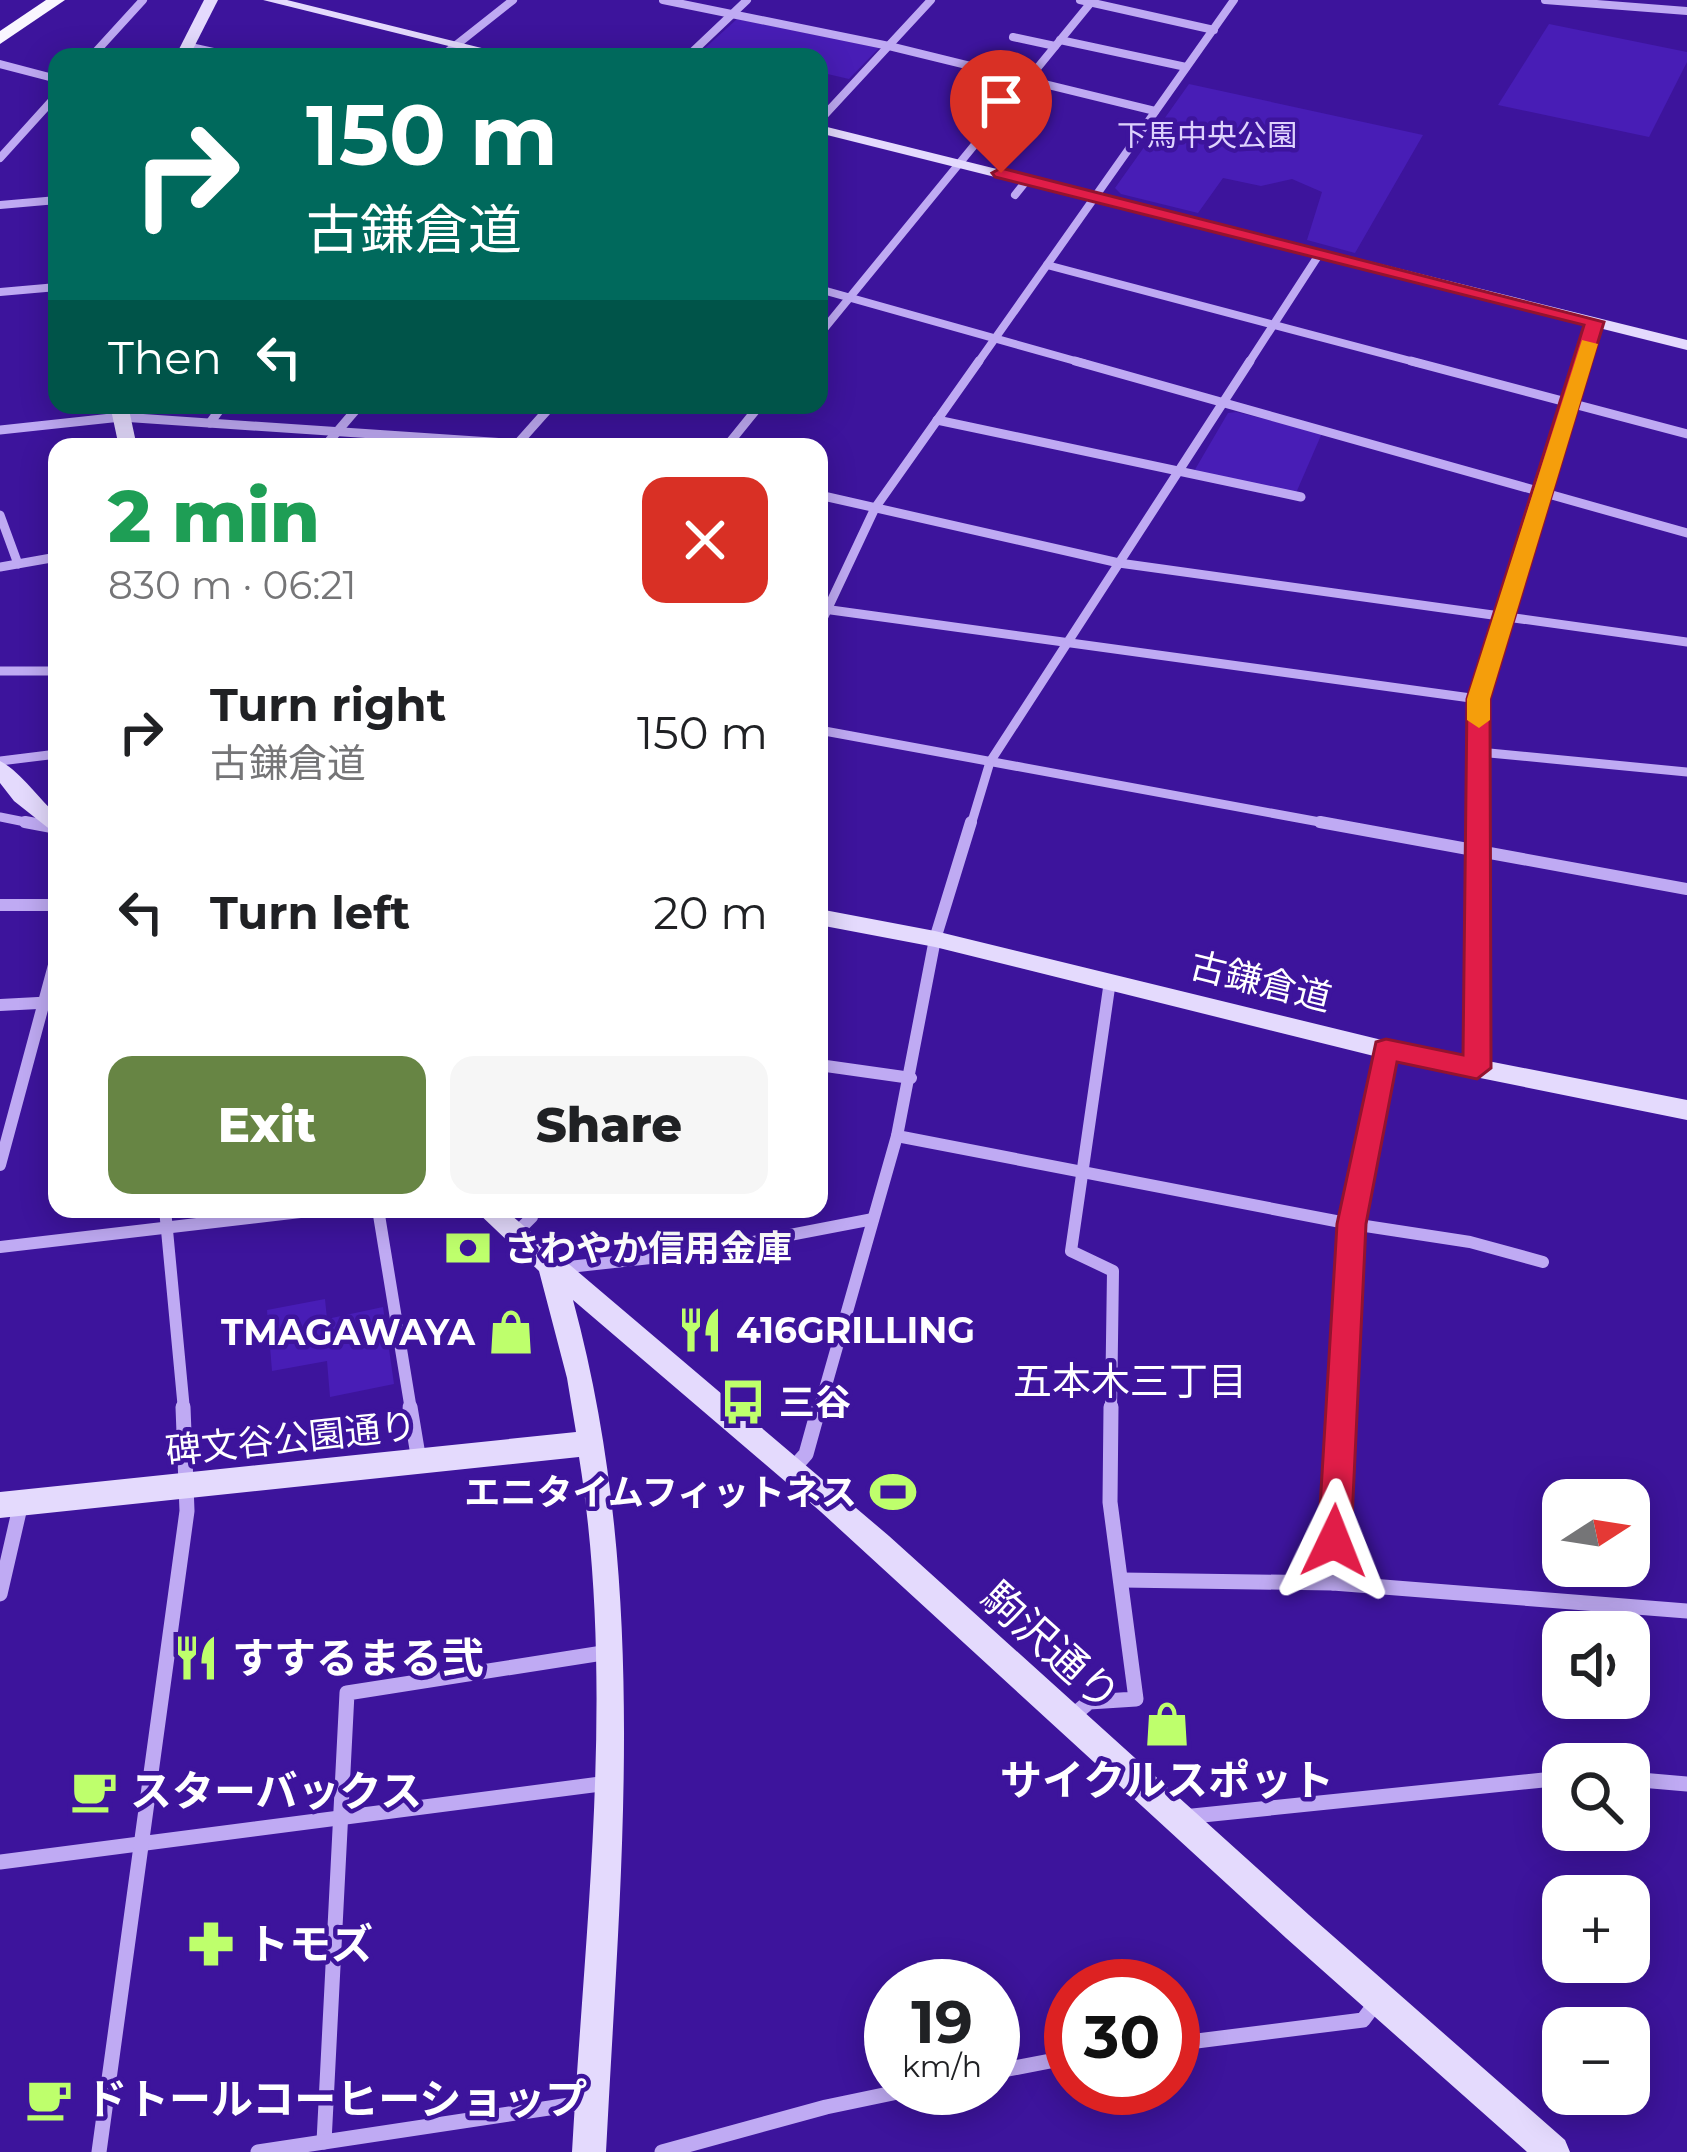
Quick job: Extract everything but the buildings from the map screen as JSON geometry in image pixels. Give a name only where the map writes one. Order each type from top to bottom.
[{"type":"main road","points":[[0,21],[32,0]]},
{"type":"main road","points":[[0,39],[57,0]]},
{"type":"street","points":[[99,48],[143,0]]},
{"type":"street","points":[[186,48],[211,0]]},
{"type":"street","points":[[452,48],[513,0]]},
{"type":"street","points":[[663,0],[889,46],[1155,111]]},
{"type":"street","points":[[697,48],[747,0]]},
{"type":"street","points":[[828,115],[932,0]]},
{"type":"street","points":[[828,613],[875,508],[1234,0]]},
{"type":"street","points":[[1545,0],[1687,11]]},
{"type":"street","points":[[279,1],[474,48]]},
{"type":"street","points":[[828,324],[1088,1],[1214,30]]},
{"type":"street","points":[[1013,37],[1186,67]]},
{"type":"street","points":[[0,64],[48,77]]},
{"type":"street","points":[[0,158],[48,105]]},
{"type":"street","points":[[828,127],[1687,345]]},
{"type":"street","points":[[1015,195],[1027,180]]},
{"type":"street","points":[[0,206],[48,201]]},
{"type":"street","points":[[790,1472],[806,1454],[897,1136],[935,939],[990,762],[1320,253]]},
{"type":"street","points":[[1046,265],[1687,434]]},
{"type":"street","points":[[0,292],[48,288]]},
{"type":"street","points":[[828,292],[1687,533]]},
{"type":"street","points":[[1477,1068],[1478,699],[1595,322]]},
{"type":"street","points":[[0,430],[101,414]]},
{"type":"street","points":[[142,414],[440,438]]},
{"type":"street","points":[[210,423],[216,414]]},
{"type":"street","points":[[331,438],[352,414]]},
{"type":"street","points":[[522,438],[544,414]]},
{"type":"street","points":[[733,438],[753,414]]},
{"type":"street","points":[[937,420],[1301,497]]},
{"type":"street","points":[[828,497],[1119,563],[1687,642]]},
{"type":"street","points":[[0,515],[18,564]]},
{"type":"street","points":[[0,567],[48,559]]},
{"type":"street","points":[[830,610],[1478,699]]},
{"type":"street","points":[[0,671],[48,671]]},
{"type":"street","points":[[828,732],[1687,889]]},
{"type":"street","points":[[1479,752],[1687,772]]},
{"type":"street","points":[[0,764],[48,756]]},
{"type":"street","points":[[0,764],[48,818]]},
{"type":"street","points":[[0,817],[48,826]]},
{"type":"street","points":[[0,905],[48,904]]},
{"type":"street","name":"古鎌倉道","points":[[828,919],[935,939],[1386,1050],[1687,1110]]},
{"type":"street","points":[[1069,1719],[1089,1702],[1136,1699],[1110,1502],[1113,1271],[1071,1251],[1111,981]]},
{"type":"street","points":[[0,1005],[48,1002]]},
{"type":"street","points":[[0,1165],[48,1012]]},
{"type":"street","points":[[1333,1582],[1351,1224],[1386,1050]]},
{"type":"street","points":[[828,1066],[911,1078]]},
{"type":"street","points":[[897,1136],[1082,1166],[1351,1224],[1506,1247],[1543,1262]]},
{"type":"street","points":[[100,2152],[187,1484],[166,1218]]},
{"type":"street","points":[[0,1247],[246,1218]]},
{"type":"street","points":[[380,1218],[419,1461]]},
{"type":"street","name":"駒沢通り","points":[[497,1218],[790,1472],[1553,2152]]},
{"type":"street","points":[[515,1234],[531,1218]]},
{"type":"street","points":[[589,2152],[609,1783],[610,1652],[590,1443],[574,1339],[551,1269],[696,1253],[873,1219]]},
{"type":"street","name":"碑文谷公園通り","points":[[10,1504],[590,1443]]},
{"type":"street","points":[[0,1594],[10,1504]]},
{"type":"street","points":[[1122,1580],[1333,1582],[1687,1611]]},
{"type":"street","points":[[325,2142],[347,1694],[610,1652]]},
{"type":"street","points":[[1175,1818],[1542,1780]]},
{"type":"street","points":[[1650,1781],[1687,1784]]},
{"type":"street","points":[[0,1862],[609,1783]]},
{"type":"street","points":[[1200,2041],[1363,2020],[1379,1998]]},
{"type":"street","points":[[662,2152],[864,2099]]},
{"type":"street","points":[[258,2152],[591,2101]]},
{"type":"green space","points":[[737,19],[879,48],[849,79],[828,74],[828,48],[705,48]]},
{"type":"green space","points":[[1549,24],[1687,52],[1687,62],[1649,137],[1498,105]]},
{"type":"green space","name":"下馬中央公園","points":[[1189,84],[1423,135],[1355,253],[1307,240],[1322,192],[1292,179],[1261,186],[1223,178],[1198,213],[1121,194],[1115,188]]},
{"type":"green space","points":[[1228,413],[1322,433],[1296,493],[1193,473]]},
{"type":"green space","points":[[325,1299],[327,1319],[383,1307],[394,1384],[330,1397],[327,1361],[272,1371],[267,1310]]},
{"type":"slow traffic","points":[[1479,720],[1478,699],[1589,344]]},
{"type":"place","name":"さわやか信用金庫","points":[[468,1248]]},
{"type":"place","name":"416GRILLING","points":[[700,1330]]},
{"type":"place","name":"TMAGAWAYA","points":[[511,1332]]},
{"type":"place","name":"三谷","points":[[743,1402]]},
{"type":"place","name":"エニタイムフィットネス","points":[[893,1492]]},
{"type":"place","name":"すするまる弐","points":[[196,1658]]},
{"type":"place","name":"サイクルスポット","points":[[1167,1724]]},
{"type":"place","name":"スターバックス","points":[[94,1791]]},
{"type":"place","name":"トモズ","points":[[211,1944]]},
{"type":"place","name":"ドトールコーヒーショップ","points":[[49,2099]]},
{"type":"district","name":"五本木三丁目","points":[[1130,1381]]},
{"type":"route","points":[[1001,173],[1595,322],[1478,699],[1477,1068],[1386,1050],[1368,1132],[1351,1224],[1334,1541]]}]
